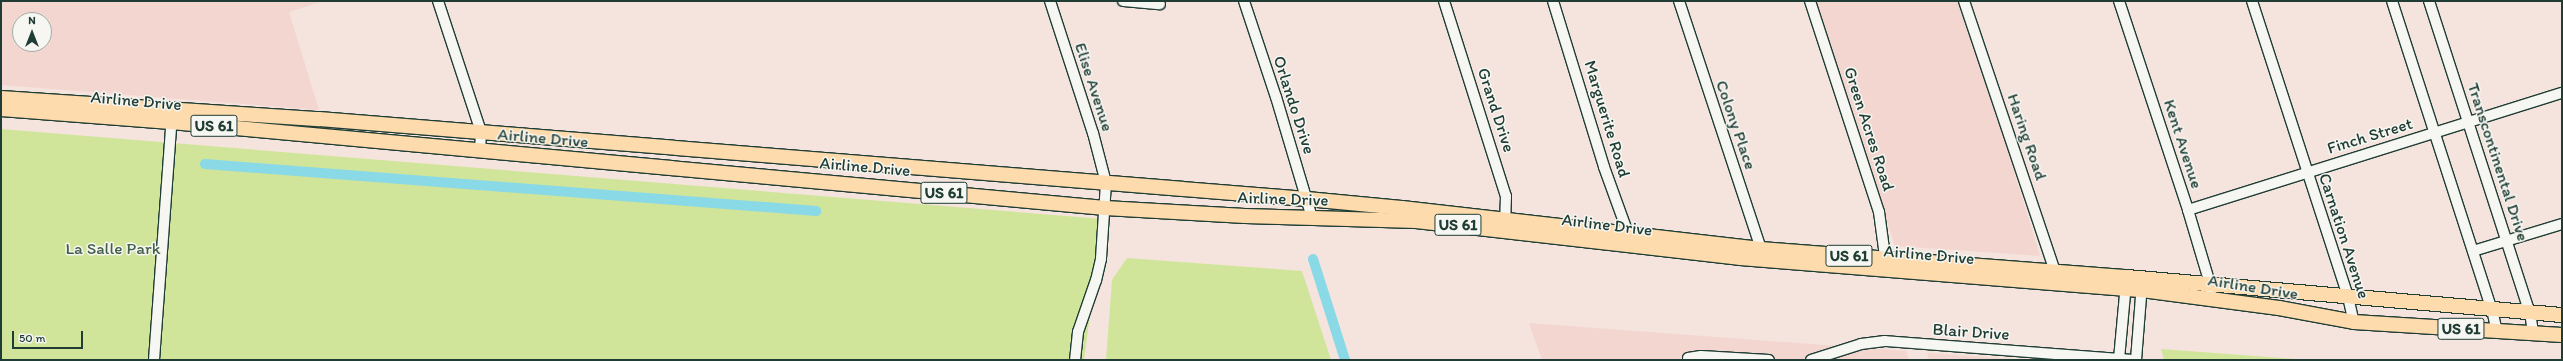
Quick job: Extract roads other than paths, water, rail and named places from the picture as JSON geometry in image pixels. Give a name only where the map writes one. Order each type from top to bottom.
[{"type":"highway","name":"Airline Drive","points":[[1,98],[172,115],[480,150],[1105,208],[1505,226],[1761,254],[2142,284],[2210,291],[2348,297],[2562,315]]},
{"type":"highway","name":"Airline Drive","points":[[1,109],[172,115],[481,132],[847,163],[1106,182],[1307,199],[1402,208],[1505,226]]},
{"type":"highway","points":[[844,184],[847,163]]},
{"type":"highway","name":"Airline Drive","points":[[2210,291],[2354,322],[2562,335]]},
{"type":"street","points":[[438,1],[481,132],[480,150]]},
{"type":"street","name":"Elise Avenue","points":[[1050,1],[1093,133],[1106,182],[1100,259],[1096,280],[1078,332],[1074,360]]},
{"type":"street","points":[[1123,1],[1160,4]]},
{"type":"street","name":"Orlando Drive","points":[[1244,1],[1312,218]]},
{"type":"street","name":"Grand Drive","points":[[1444,1],[1506,196],[1505,226]]},
{"type":"street","name":"Marguerite Road","points":[[1553,1],[1604,167],[1630,240]]},
{"type":"street","name":"Colony Place","points":[[1679,1],[1761,254]]},
{"type":"street","name":"Green Acres Road","points":[[1810,1],[1879,212],[1886,264]]},
{"type":"street","name":"Haring Road","points":[[1964,1],[2057,278]]},
{"type":"street","name":"Kent Avenue","points":[[2119,1],[2188,210],[2210,291]]},
{"type":"street","name":"Carnation Avenue","points":[[2252,1],[2348,297],[2354,322]]},
{"type":"street","points":[[2392,1],[2492,310],[2497,332]]},
{"type":"street","name":"Transcontinental Drive","points":[[2429,1],[2530,313],[2533,333]]},
{"type":"street","name":"Finch Street","points":[[2188,210],[2562,93]]},
{"type":"street","points":[[154,360],[172,115]]},
{"type":"street","points":[[2473,251],[2507,242],[2562,224]]},
{"type":"street","points":[[2119,359],[2126,283]]},
{"type":"street","points":[[2136,360],[2142,284]]},
{"type":"street","name":"Blair Drive","points":[[1811,360],[1861,344],[1885,341],[2131,360]]},
{"type":"street","points":[[1688,358],[1701,356],[1769,360]]},
{"type":"waterway","points":[[205,164],[816,211]]},
{"type":"waterway","points":[[1313,259],[1345,360]]},
{"type":"park label","name":"La Salle Park","points":[[113,249]]}]
